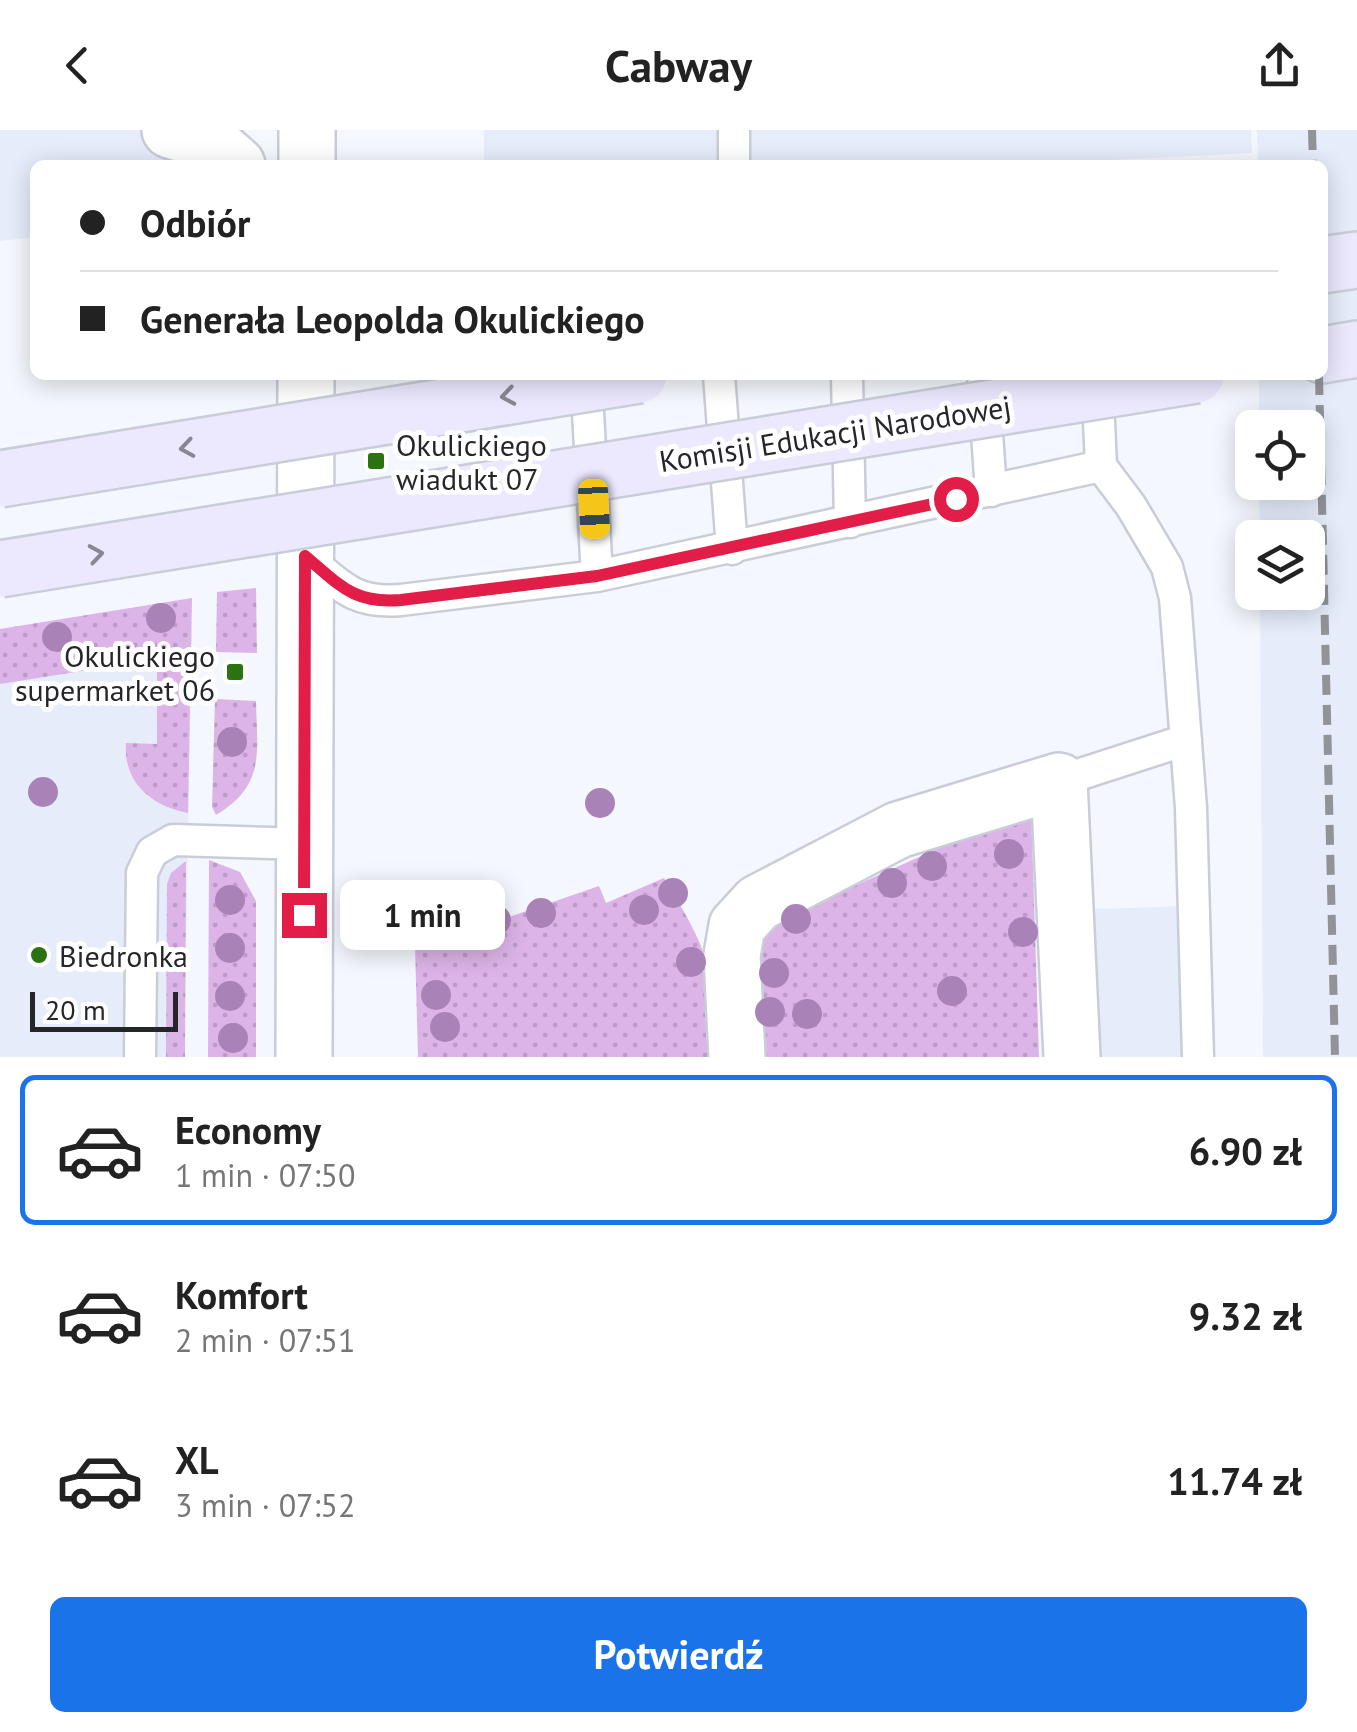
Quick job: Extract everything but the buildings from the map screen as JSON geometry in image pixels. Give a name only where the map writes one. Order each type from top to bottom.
[{"type":"main road","points":[[1328,264],[1357,260]]},
{"type":"main road","points":[[1328,353],[1357,349]]},
{"type":"main road","points":[[0,479],[608,380]]},
{"type":"main road","name":"Komisji Edukacji Narodowej","points":[[0,570],[1165,380]]},
{"type":"street","points":[[306,130],[306,160]]},
{"type":"street","points":[[304,1057],[306,380]]},
{"type":"street","points":[[737,1057],[732,954],[737,926],[758,902],[898,830],[1060,782],[1072,1057]]},
{"type":"lane","points":[[734,130],[734,160]]},
{"type":"lane","points":[[586,380],[597,576]]},
{"type":"lane","points":[[719,380],[732,549]]},
{"type":"lane","points":[[847,380],[850,522]]},
{"type":"lane","points":[[984,380],[991,491]]},
{"type":"lane","points":[[1096,380],[1101,466],[1168,567],[1178,623],[1191,808],[1198,1057]]},
{"type":"lane","points":[[305,556],[344,590],[373,602],[597,576],[1101,466]]},
{"type":"lane","points":[[1060,782],[1186,740]]},
{"type":"lane","points":[[140,1057],[142,873],[152,852],[174,840],[304,844]]},
{"type":"shaded area","points":[[0,130],[177,130],[192,160],[30,160],[30,238],[0,241]]},
{"type":"shaded area","points":[[484,130],[1251,130],[1252,153],[1111,160],[484,160]]},
{"type":"shaded area","points":[[1257,130],[1357,130],[1357,1057],[1263,1057],[1260,610],[1325,610],[1325,520],[1260,520],[1259,500],[1325,500],[1325,410],[1259,410],[1259,380],[1328,380],[1328,160],[1258,160]]},
{"type":"shaded area","points":[[256,588],[257,653],[216,652],[217,592]]},
{"type":"shaded area","points":[[192,598],[188,813],[162,805],[142,790],[126,757],[126,743],[157,744],[157,659],[0,684],[0,629]]},
{"type":"shaded area","points":[[192,629],[184,1057],[0,1057],[0,666]]},
{"type":"shaded area","points":[[215,699],[256,701],[257,736],[251,779],[232,804],[216,815],[212,807]]},
{"type":"shaded area","points":[[1031,807],[1039,1057],[765,1057],[757,962],[766,936],[785,917]]},
{"type":"shaded area","points":[[209,860],[240,872],[256,901],[256,1057],[208,1057]]},
{"type":"shaded area","points":[[186,861],[185,1057],[166,1057],[167,884],[171,873]]},
{"type":"shaded area","points":[[664,878],[695,933],[708,968],[708,1057],[418,1057],[415,945],[599,886],[606,903]]},
{"type":"shaded area","points":[[1182,906],[1185,1057],[1082,1057],[1077,910]]},
{"type":"railway","points":[[1312,130],[1313,160]]},
{"type":"railway","points":[[1319,380],[1335,1057]]},
{"type":"place","name":"Okulickiego wiadukt 07","points":[[376,461]]},
{"type":"place","name":"Okulickiego supermarket 06","points":[[235,672]]},
{"type":"place","name":"Biedronka","points":[[39,955]]},
{"type":"route","points":[[304,915],[305,556],[344,590],[373,602],[401,600],[597,576],[956,499]]}]
